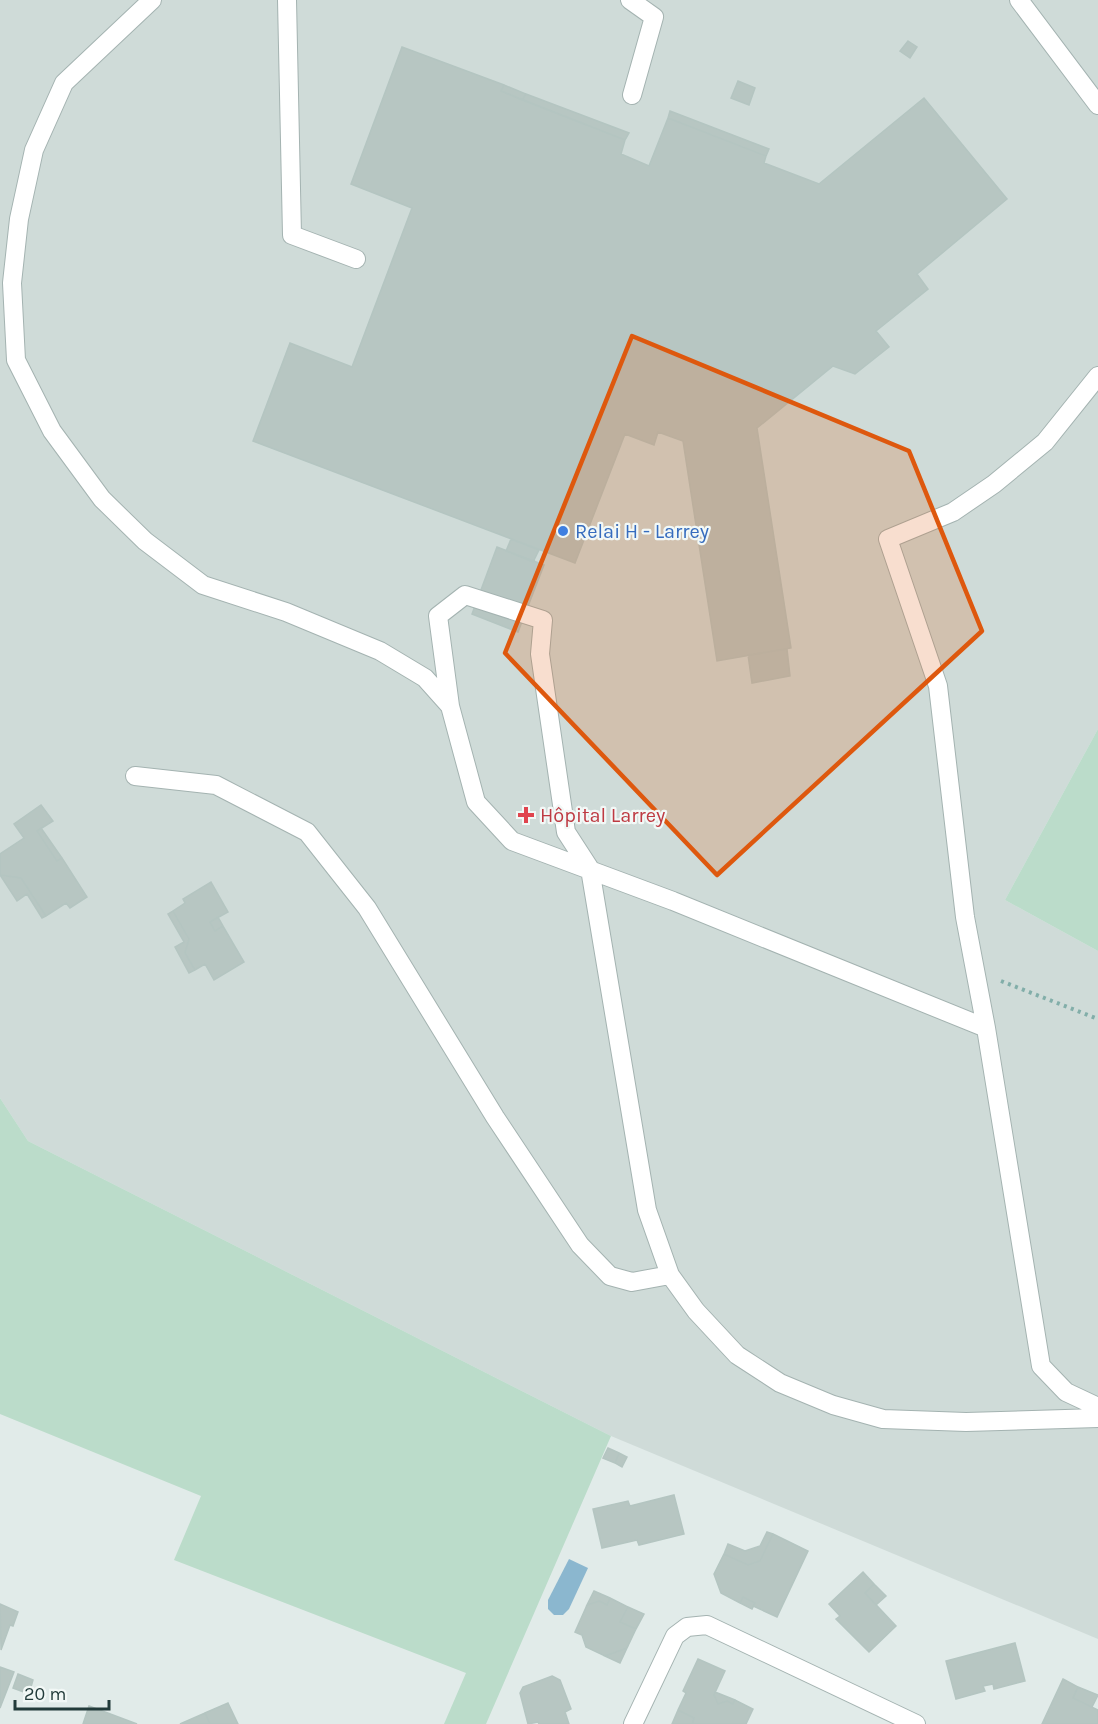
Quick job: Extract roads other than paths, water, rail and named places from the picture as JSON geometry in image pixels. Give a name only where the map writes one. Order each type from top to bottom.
[{"type":"street","points":[[152,0],[64,83],[34,150],[19,219],[12,284],[16,360],[52,431],[102,499],[146,541],[203,585],[286,612],[380,651],[425,678],[450,706]]},
{"type":"street","points":[[287,0],[292,235],[356,259]]},
{"type":"street","points":[[630,0],[654,17],[632,95]]},
{"type":"street","points":[[1019,0],[1098,105]]},
{"type":"street","points":[[1098,376],[1045,442],[994,484],[953,512],[888,539],[938,686],[947,780],[965,917],[986,1028],[1041,1366],[1066,1392],[1098,1407]]},
{"type":"street","points":[[986,1028],[693,909],[590,869],[512,841],[476,802],[450,706],[438,616],[465,595],[543,620],[540,654],[566,832],[590,869],[647,1210],[670,1275],[696,1311],[737,1355],[780,1383],[833,1405],[883,1419],[966,1422],[1098,1418]]},
{"type":"street","points":[[135,777],[216,785],[307,832],[367,908],[495,1117],[580,1245],[610,1276],[632,1282],[670,1275]]},
{"type":"street","points":[[633,1724],[675,1636],[687,1627],[707,1625],[916,1724]]},
{"type":"water","points":[[569,1559],[588,1568],[569,1609],[563,1615],[554,1615],[548,1609],[548,1600]]},
{"type":"place","name":"Relai H - Larrey","points":[[563,531]]},
{"type":"place","name":"Hôpital Larrey","points":[[526,815]]}]
